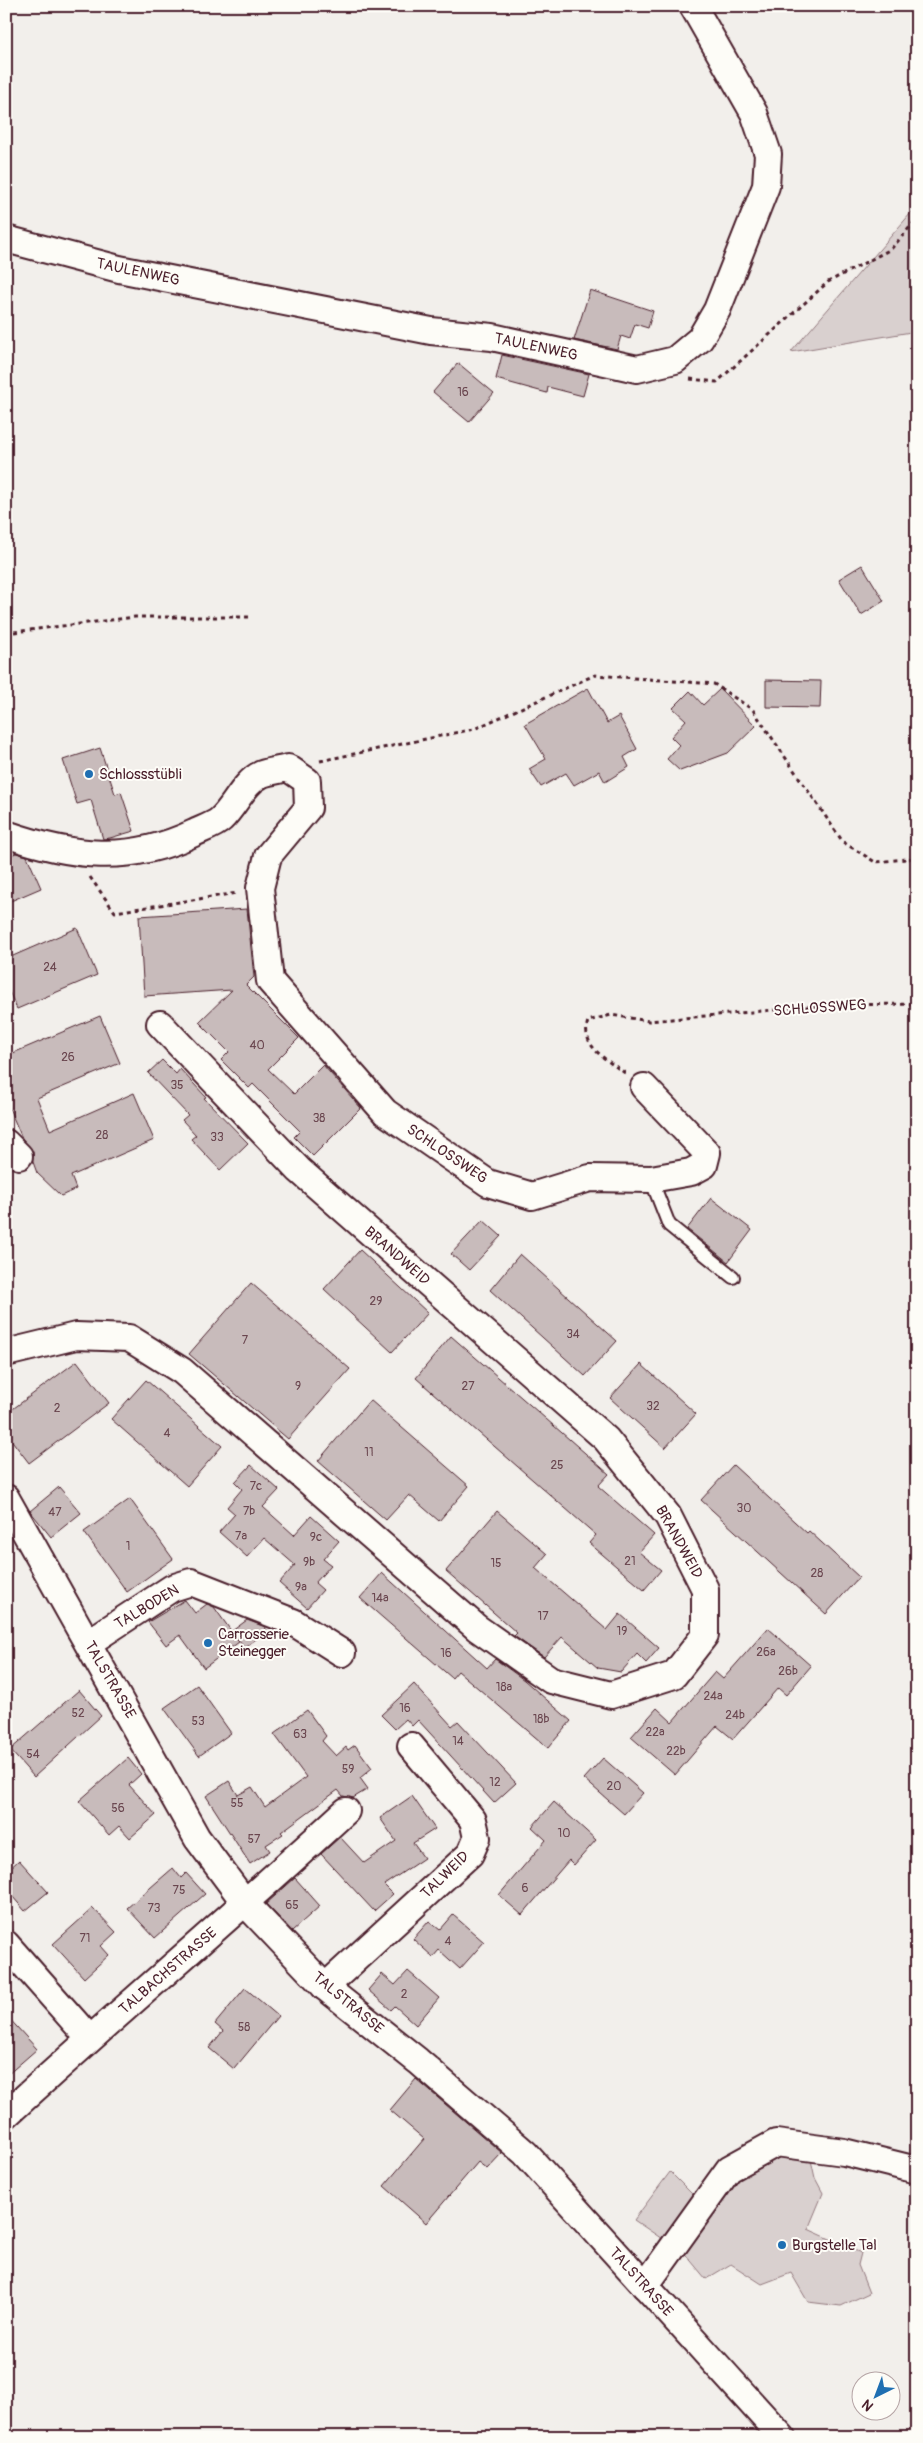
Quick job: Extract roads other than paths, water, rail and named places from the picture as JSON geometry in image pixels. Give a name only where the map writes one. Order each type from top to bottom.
[{"type":"street","name":"TAULENWEG","points":[[6,239],[119,270],[431,332],[492,337],[638,369],[675,360],[700,339],[717,310],[766,186],[768,154],[754,113],[693,6]]},
{"type":"street","name":"SCHLOSSWEG","points":[[6,834],[45,848],[99,854],[132,854],[181,839],[220,820],[242,793],[261,775],[288,768],[308,781],[308,808],[268,856],[260,888],[270,981],[385,1112],[488,1183],[532,1196],[590,1178],[651,1178],[691,1172],[704,1165],[707,1153],[644,1087]]},
{"type":"street","name":"BRANDWEID","points":[[6,1354],[76,1336],[129,1338],[182,1371],[477,1628],[551,1680],[611,1695],[674,1675],[705,1634],[705,1589],[694,1566],[668,1516],[606,1439],[299,1170],[160,1024]]},
{"type":"street","name":"TALSTRASSE","points":[[6,1498],[197,1838],[246,1904],[325,1987],[418,2061],[526,2153],[782,2437]]},
{"type":"street","name":"TALBODEN","points":[[88,1643],[172,1588],[191,1582],[292,1622],[342,1653]]},
{"type":"street","name":"TALWEID","points":[[325,1987],[470,1854],[477,1838],[473,1820],[412,1746]]},
{"type":"street","name":"TALBACHSTRASSE","points":[[6,2115],[89,2038],[246,1904],[346,1811]]},
{"type":"street","points":[[6,1944],[89,2038]]},
{"type":"street","points":[[645,2286],[729,2169],[776,2143],[844,2152],[917,2170]]},
{"type":"lane","points":[[651,1178],[669,1226],[733,1276]]},
{"type":"place","name":"Schlossstübli","points":[[89,774]]},
{"type":"place","name":"Carrosserie Steinegger","points":[[208,1643]]},
{"type":"place","name":"Burgstelle Tal","points":[[782,2245]]}]
